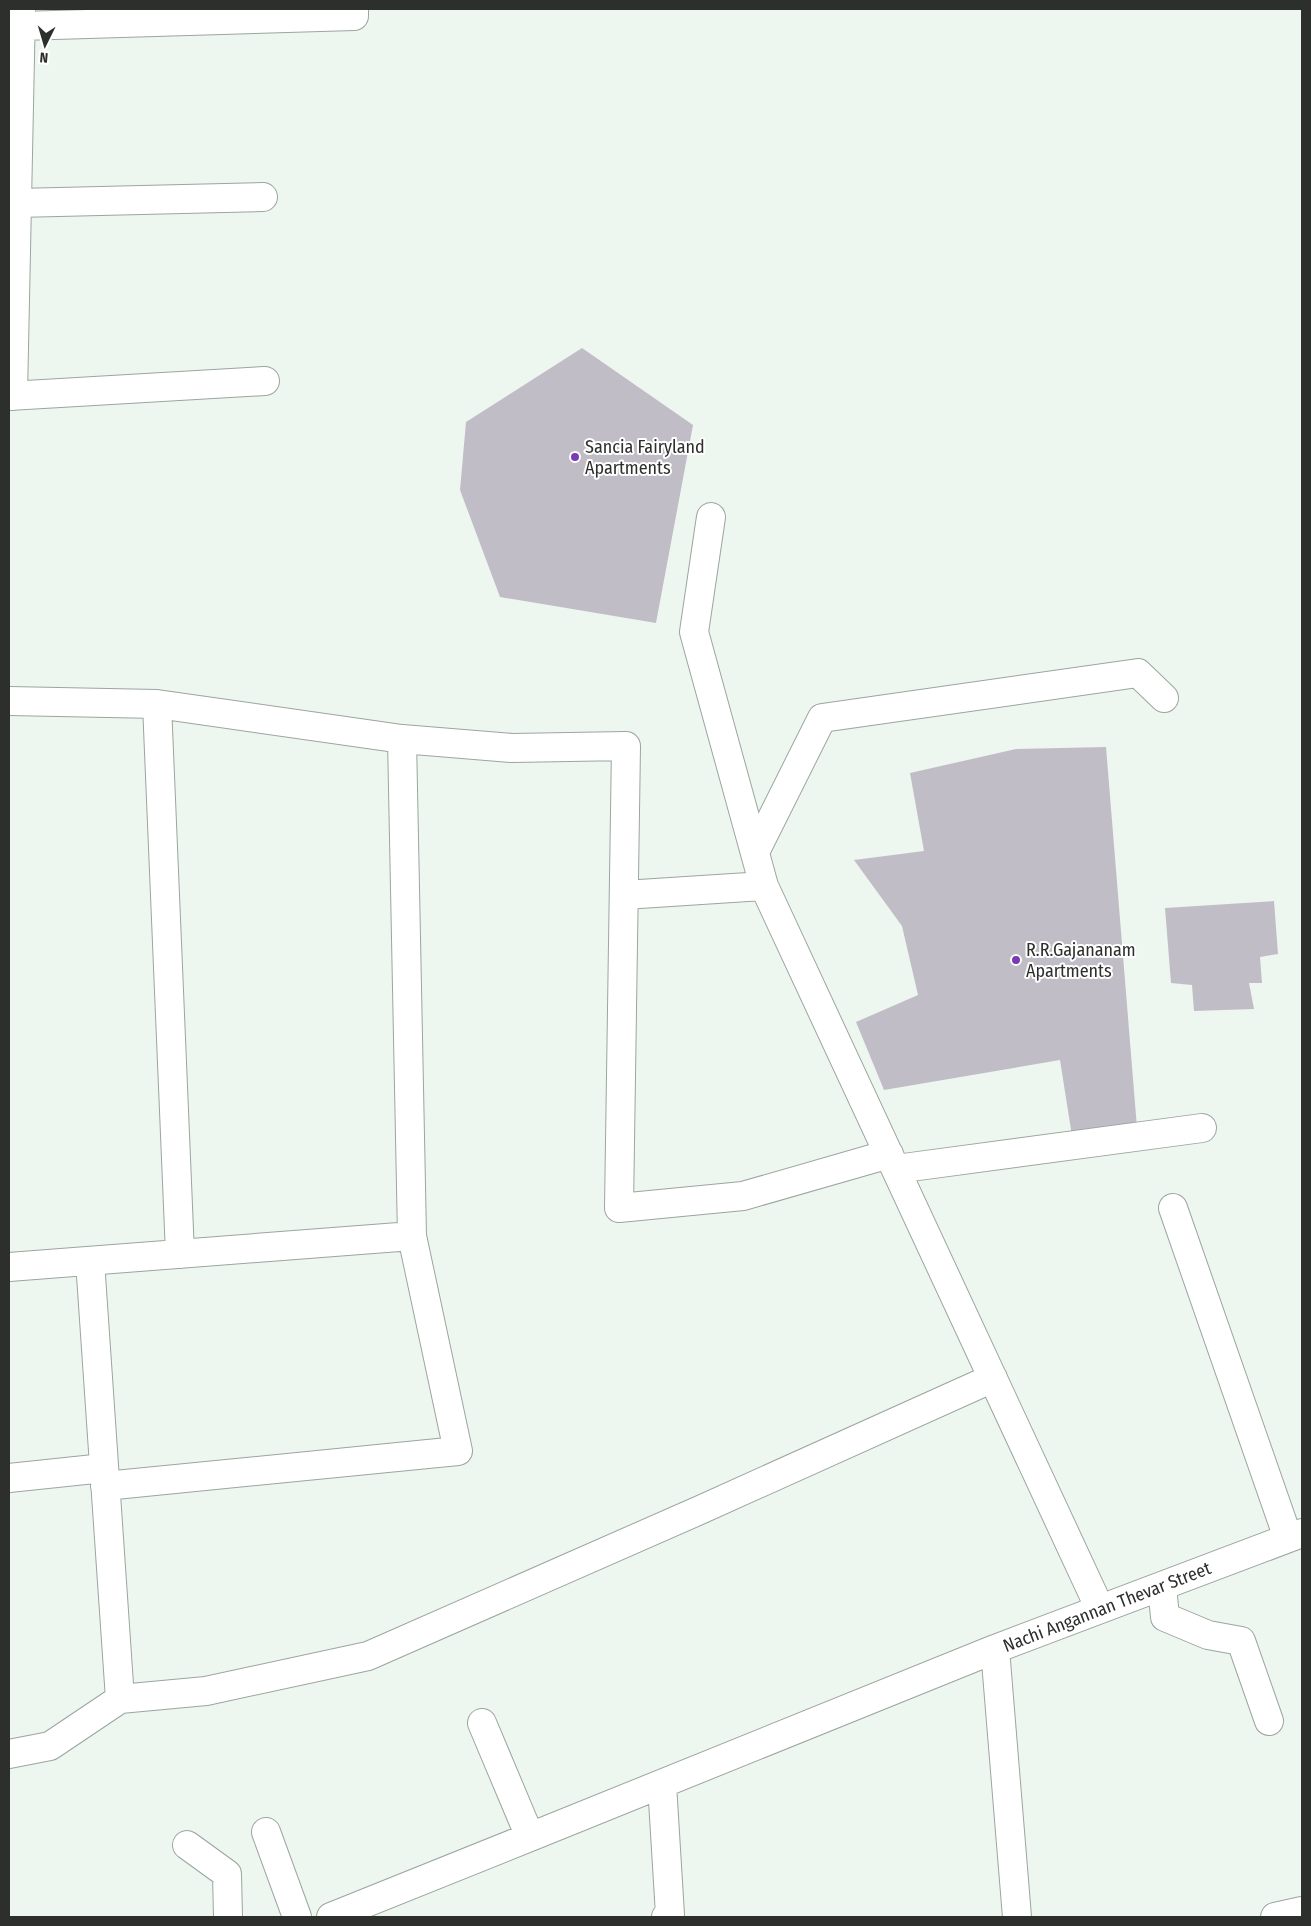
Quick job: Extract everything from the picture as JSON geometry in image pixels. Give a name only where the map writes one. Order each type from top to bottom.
[{"type":"street","points":[[265,381],[11,396],[21,17],[354,16],[354,9]]},
{"type":"street","points":[[17,203],[263,197]]},
{"type":"street","points":[[711,517],[694,632],[764,886],[1100,1609]]},
{"type":"street","points":[[755,852],[822,718],[1138,673],[1164,698]]},
{"type":"street","points":[[9,701],[157,704],[402,739],[512,748],[626,746],[619,1208],[743,1196],[892,1161],[1202,1128]]},
{"type":"street","points":[[157,704],[180,1254]]},
{"type":"street","points":[[9,1478],[105,1477],[458,1451],[412,1236],[402,739]]},
{"type":"street","points":[[624,895],[764,886]]},
{"type":"street","points":[[1173,1208],[1295,1535]]},
{"type":"street","points":[[9,1267],[412,1236]]},
{"type":"street","points":[[90,1261],[120,1699]]},
{"type":"street","points":[[9,1754],[50,1746],[120,1699],[206,1690],[368,1656],[700,1510],[992,1378]]},
{"type":"street","name":"Nachi Angannan Thevar Street","points":[[1017,1917],[995,1649],[1295,1535]]},
{"type":"street","points":[[1162,1586],[1165,1617],[1208,1635],[1241,1641],[1269,1721]]},
{"type":"street","points":[[331,1917],[995,1649]]},
{"type":"street","points":[[482,1723],[530,1837]]},
{"type":"street","points":[[662,1784],[670,1915],[666,1917]]},
{"type":"street","points":[[266,1832],[297,1917]]},
{"type":"street","points":[[187,1845],[227,1874],[228,1917]]},
{"type":"building","name":"Sancia Fairyland Apartments","points":[[582,348],[693,425],[656,623],[500,597],[460,490],[466,422]]},
{"type":"building","name":"R.R.Gajananam Apartments","points":[[1106,747],[1137,1128],[1072,1136],[1060,1060],[884,1090],[856,1022],[918,995],[902,926],[854,860],[924,851],[910,773],[1016,749]]},
{"type":"building","points":[[1274,901],[1278,954],[1260,957],[1262,983],[1249,983],[1254,1009],[1194,1011],[1192,985],[1171,983],[1165,908]]},
{"type":"place","name":"Sancia Fairyland Apartments","points":[[575,457]]},
{"type":"place","name":"R.R.Gajananam Apartments","points":[[1016,960]]}]
